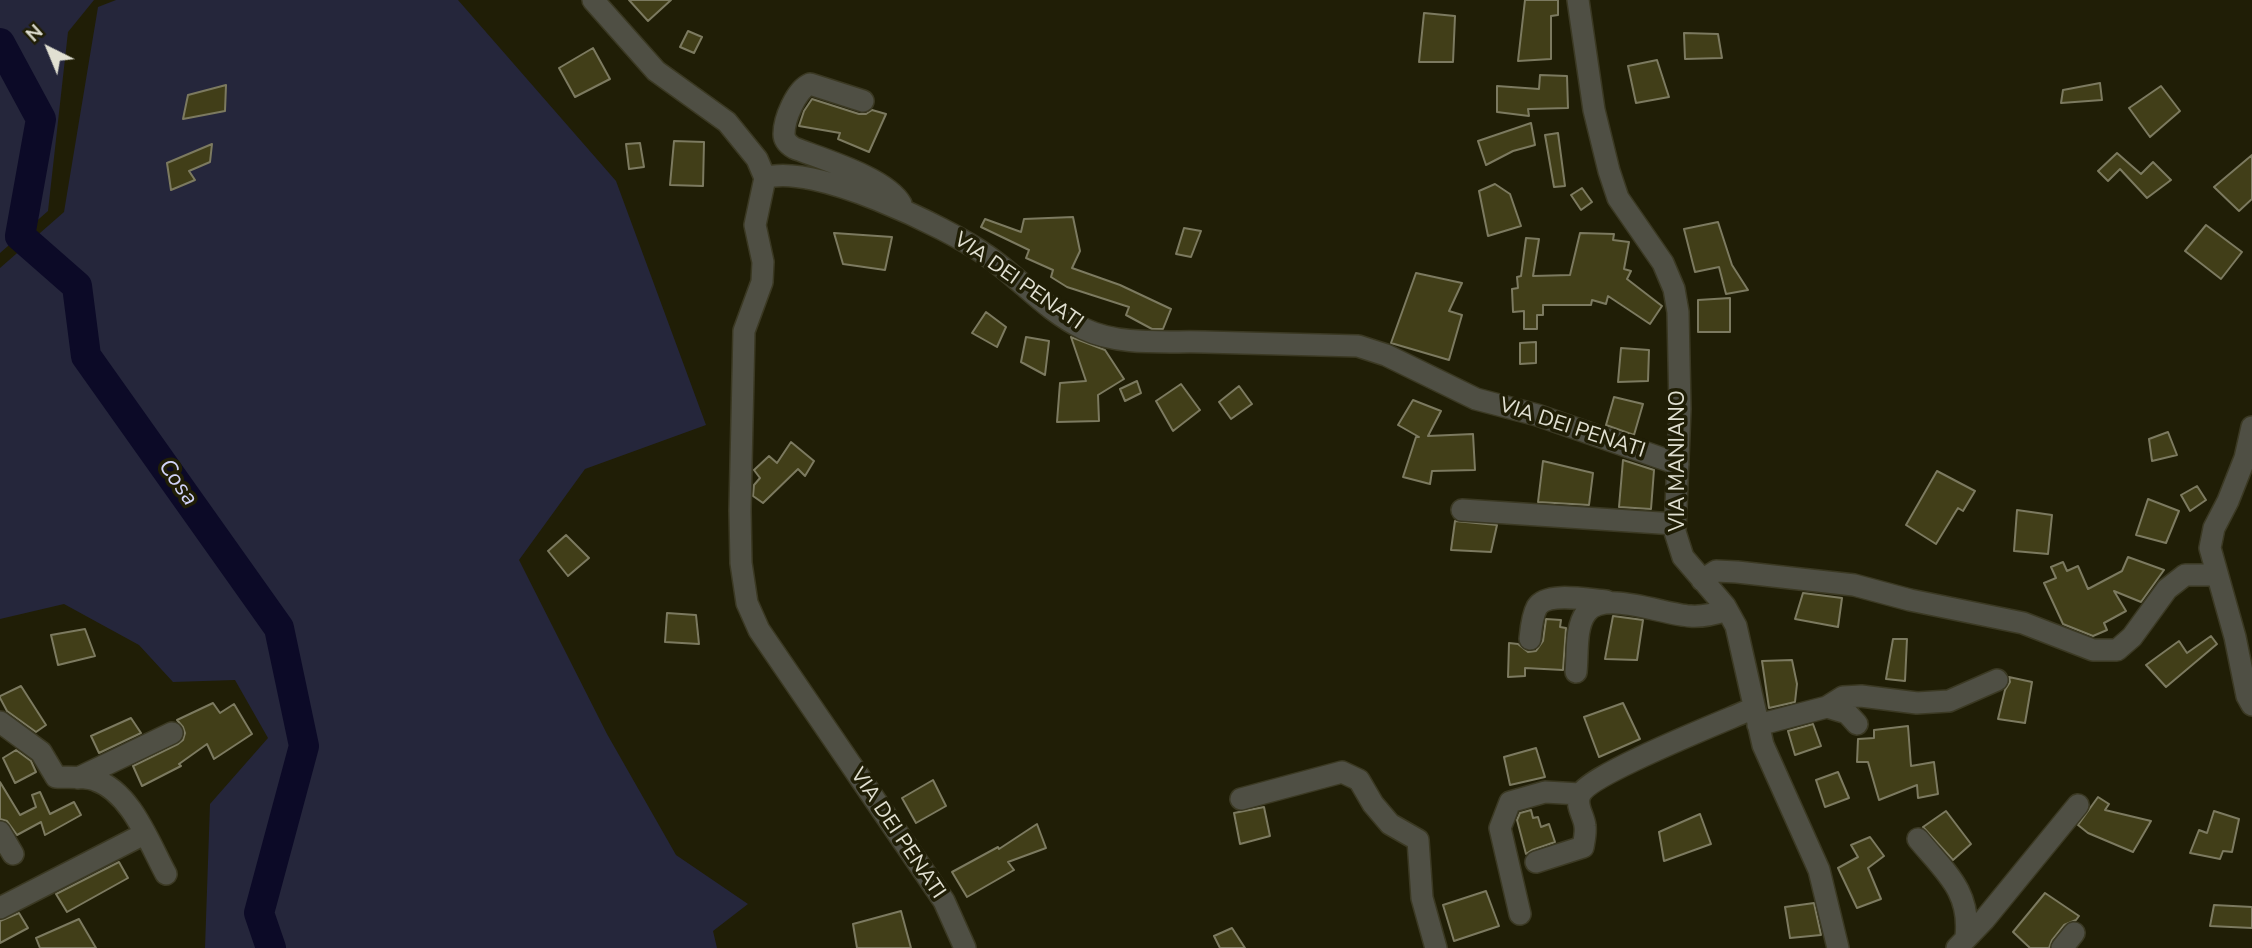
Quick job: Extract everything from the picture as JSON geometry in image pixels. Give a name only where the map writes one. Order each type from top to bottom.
[{"type":"street","points":[[593,0],[656,71],[727,122],[757,159],[765,178]]},
{"type":"street","name":"VIA MANIANO","points":[[1578,0],[1594,110],[1609,172],[1618,198],[1663,263],[1674,289],[1678,312],[1681,409],[1675,532],[1683,556],[1727,610],[1736,626],[1763,745],[1819,870],[1838,948]]},
{"type":"street","points":[[863,101],[810,84],[801,88],[795,97],[784,134],[794,148],[878,184],[901,202],[901,210]]},
{"type":"street","name":"VIA DEI PENATI","points":[[965,948],[944,901],[759,630],[747,603],[741,563],[740,510],[744,331],[762,282],[763,262],[755,225],[765,178],[783,175],[827,183],[901,210],[988,256],[1054,312],[1085,330],[1124,340],[1358,346],[1386,355],[1476,399],[1536,415],[1678,464]]},
{"type":"street","points":[[2252,427],[2245,458],[2214,528],[2210,548],[2235,637],[2247,696],[2252,705]]},
{"type":"street","points":[[1462,510],[1675,524]]},
{"type":"street","points":[[1702,580],[1716,571],[1854,584],[1910,600],[2023,623],[2093,650],[2117,650],[2132,637],[2166,589],[2185,575],[2217,575]]},
{"type":"street","points":[[1530,639],[1533,616],[1539,604],[1551,597],[1611,602],[1691,616],[1727,610]]},
{"type":"street","points":[[1576,672],[1581,624],[1586,612],[1596,604],[1611,602]]},
{"type":"street","points":[[1827,707],[1843,697],[1861,696],[1917,703],[1949,701],[1997,680]]},
{"type":"street","points":[[1536,862],[1583,848],[1585,826],[1579,806],[1580,794],[1590,784],[1648,754],[1756,716],[1827,707],[1847,713],[1857,724]]},
{"type":"street","points":[[0,722],[41,752],[57,777],[93,779],[114,790],[133,812],[166,874]]},
{"type":"street","points":[[78,778],[172,733]]},
{"type":"street","points":[[1241,799],[1342,772],[1359,780],[1373,804],[1390,824],[1418,840],[1422,898],[1436,948]]},
{"type":"street","points":[[1520,914],[1500,828],[1504,812],[1510,802],[1545,792],[1580,794]]},
{"type":"street","points":[[1961,943],[1984,920],[2078,805]]},
{"type":"street","points":[[0,832],[13,855]]},
{"type":"street","points":[[0,908],[144,834]]},
{"type":"street","points":[[1918,839],[1961,892],[1966,906],[1961,943]]},
{"type":"shaded area","points":[[0,0],[94,0],[68,32],[48,211],[0,253]]},
{"type":"shaded area","points":[[116,0],[458,0],[616,181],[706,425],[585,469],[519,560],[607,734],[676,855],[748,904],[713,931],[717,948],[205,948],[210,804],[268,738],[235,680],[173,682],[139,645],[64,604],[0,619],[0,268],[64,212],[98,7]]},
{"type":"building","points":[[629,0],[671,0],[648,21]]},
{"type":"building","points":[[1525,0],[1558,0],[1558,15],[1551,16],[1551,59],[1518,61]]},
{"type":"building","points":[[1424,13],[1455,16],[1453,62],[1419,62]]},
{"type":"building","points":[[688,31],[702,37],[694,53],[680,47]]},
{"type":"building","points":[[1684,33],[1718,34],[1722,58],[1685,59]]},
{"type":"building","points":[[593,48],[610,79],[575,97],[559,68]]},
{"type":"building","points":[[1657,60],[1669,97],[1636,103],[1628,66]]},
{"type":"building","points":[[1540,75],[1567,76],[1568,108],[1528,109],[1529,116],[1497,112],[1497,86],[1539,89]]},
{"type":"building","points":[[2100,83],[2102,100],[2061,103],[2063,90]]},
{"type":"building","points":[[226,85],[225,111],[183,119],[188,95]]},
{"type":"building","points":[[2161,86],[2180,111],[2150,137],[2129,108]]},
{"type":"building","points":[[812,99],[859,114],[872,110],[886,114],[869,152],[838,139],[840,133],[799,126]]},
{"type":"building","points":[[1531,123],[1535,145],[1513,151],[1486,165],[1478,141]]},
{"type":"building","points":[[1558,133],[1565,186],[1554,187],[1545,135]]},
{"type":"building","points":[[674,141],[704,142],[703,186],[670,185]]},
{"type":"building","points":[[640,143],[644,167],[629,169],[626,144]]},
{"type":"building","points":[[212,144],[210,162],[189,171],[195,180],[171,190],[167,163]]},
{"type":"building","points":[[2117,153],[2141,174],[2153,162],[2171,180],[2147,198],[2120,169],[2108,181],[2098,171]]},
{"type":"building","points":[[2252,155],[2252,199],[2239,211],[2214,187]]},
{"type":"building","points":[[1495,184],[1510,194],[1521,226],[1488,236],[1479,191]]},
{"type":"building","points":[[1582,188],[1592,202],[1581,210],[1571,195]]},
{"type":"building","points":[[1073,217],[1080,251],[1072,268],[1120,285],[1171,309],[1163,329],[1152,329],[1126,315],[1129,307],[1067,287],[1051,277],[1053,270],[1026,258],[1029,250],[981,227],[985,219],[1021,232],[1024,219]]},
{"type":"building","points":[[1718,222],[1732,265],[1748,290],[1726,294],[1719,267],[1695,272],[1684,229]]},
{"type":"building","points":[[2206,225],[2242,252],[2221,279],[2185,251]]},
{"type":"building","points":[[1184,228],[1201,231],[1191,257],[1176,254]]},
{"type":"building","points":[[834,233],[892,237],[885,270],[843,264]]},
{"type":"building","points":[[1580,233],[1614,234],[1613,240],[1629,242],[1624,269],[1631,271],[1627,279],[1662,306],[1650,324],[1608,296],[1606,304],[1592,300],[1591,305],[1543,305],[1543,315],[1537,315],[1537,329],[1524,329],[1524,311],[1513,312],[1512,289],[1518,288],[1517,277],[1521,276],[1526,238],[1539,239],[1533,276],[1570,275]]},
{"type":"building","points":[[1416,273],[1462,283],[1449,311],[1462,315],[1449,360],[1391,343]]},
{"type":"building","points":[[1730,298],[1730,332],[1698,332],[1698,300]]},
{"type":"building","points":[[986,312],[1006,327],[997,347],[972,333]]},
{"type":"building","points":[[1026,337],[1049,341],[1045,375],[1021,362]]},
{"type":"building","points":[[1071,337],[1105,350],[1124,379],[1098,395],[1099,421],[1057,422],[1060,383],[1086,381]]},
{"type":"building","points":[[1536,342],[1536,363],[1520,364],[1520,343]]},
{"type":"building","points":[[1621,348],[1649,350],[1648,381],[1618,382]]},
{"type":"building","points":[[1137,381],[1141,393],[1125,401],[1120,389]]},
{"type":"building","points":[[1181,384],[1200,410],[1173,431],[1156,401]]},
{"type":"building","points":[[1239,386],[1252,404],[1231,419],[1219,402]]},
{"type":"building","points":[[1614,397],[1643,404],[1634,435],[1606,425]]},
{"type":"building","points":[[1413,400],[1441,411],[1428,436],[1473,434],[1475,470],[1432,471],[1430,484],[1403,477],[1416,437],[1419,437],[1398,425]]},
{"type":"building","points":[[2168,432],[2177,455],[2152,461],[2149,439]]},
{"type":"building","points":[[791,442],[814,461],[805,476],[798,469],[763,503],[753,496],[754,485],[760,478],[754,470],[769,456],[777,463]]},
{"type":"building","points":[[1623,460],[1654,470],[1651,509],[1619,507]]},
{"type":"building","points":[[1543,461],[1593,473],[1589,505],[1538,502]]},
{"type":"building","points":[[1937,471],[1975,491],[1963,511],[1958,508],[1936,544],[1906,525]]},
{"type":"building","points":[[2197,486],[2206,500],[2190,511],[2181,495]]},
{"type":"building","points":[[2148,499],[2179,511],[2166,543],[2136,535]]},
{"type":"building","points":[[2017,510],[2052,515],[2048,554],[2014,551]]},
{"type":"building","points":[[1455,521],[1497,525],[1491,552],[1451,550]]},
{"type":"building","points":[[566,535],[589,558],[568,576],[548,551]]},
{"type":"building","points":[[2128,557],[2164,570],[2141,602],[2114,591],[2126,611],[2104,623],[2107,630],[2093,636],[2063,624],[2044,583],[2056,578],[2051,567],[2063,562],[2067,571],[2078,566],[2088,589],[2122,571]]},
{"type":"building","points":[[1803,593],[1842,598],[1838,627],[1795,619]]},
{"type":"building","points":[[667,613],[696,615],[699,644],[665,642]]},
{"type":"building","points":[[1613,616],[1643,620],[1637,660],[1605,659]]},
{"type":"building","points":[[1546,619],[1561,620],[1560,627],[1566,628],[1563,670],[1525,668],[1525,676],[1508,677],[1509,643],[1518,644],[1528,652],[1536,651],[1543,641]]},
{"type":"building","points":[[85,629],[95,656],[58,665],[51,635]]},
{"type":"building","points":[[2211,636],[2217,644],[2166,687],[2146,665],[2179,641],[2187,653]]},
{"type":"building","points":[[1893,639],[1907,639],[1905,681],[1886,679]]},
{"type":"building","points":[[1792,660],[1797,684],[1795,702],[1769,708],[1762,661]]},
{"type":"building","points":[[2009,677],[2032,682],[2025,723],[1998,719],[2005,690],[2010,682]]},
{"type":"building","points":[[21,686],[46,725],[36,732],[7,711],[0,698]]},
{"type":"building","points":[[213,703],[220,713],[234,704],[252,734],[214,759],[207,744],[179,764],[181,766],[142,786],[133,766],[178,744],[185,733],[177,720]]},
{"type":"building","points":[[1623,703],[1640,739],[1599,757],[1584,717]]},
{"type":"building","points":[[131,718],[141,733],[99,753],[91,736]]},
{"type":"building","points":[[1813,724],[1821,746],[1795,755],[1788,731]]},
{"type":"building","points":[[1908,726],[1911,766],[1934,762],[1938,794],[1918,798],[1917,785],[1879,800],[1868,762],[1857,762],[1858,739],[1874,738],[1874,730]]},
{"type":"building","points":[[1536,748],[1545,777],[1510,785],[1504,757]]},
{"type":"building","points":[[16,750],[31,761],[36,772],[15,783],[3,758]]},
{"type":"building","points":[[1838,772],[1849,798],[1825,807],[1816,780]]},
{"type":"building","points":[[933,780],[946,806],[916,823],[902,798]]},
{"type":"building","points":[[0,782],[20,815],[36,807],[32,795],[40,792],[50,814],[74,802],[81,815],[45,835],[41,822],[17,835],[7,821],[0,819]]},
{"type":"building","points":[[2098,797],[2109,804],[2105,810],[2151,821],[2133,852],[2088,833],[2078,825]]},
{"type":"building","points":[[1264,807],[1270,836],[1240,844],[1234,813]]},
{"type":"building","points":[[1531,810],[1533,818],[1538,817],[1541,827],[1549,824],[1555,842],[1526,854],[1517,820],[1520,813]]},
{"type":"building","points":[[1946,811],[1971,844],[1953,860],[1923,827]]},
{"type":"building","points":[[2214,811],[2239,819],[2232,852],[2223,851],[2220,859],[2190,853],[2199,830],[2207,833]]},
{"type":"building","points":[[1700,814],[1711,844],[1664,861],[1659,832]]},
{"type":"building","points":[[1037,824],[1046,848],[1008,862],[1014,870],[967,897],[952,872],[998,847],[999,849]]},
{"type":"building","points":[[1870,837],[1884,856],[1868,868],[1881,899],[1857,908],[1838,868],[1858,857],[1851,845]]},
{"type":"building","points":[[119,862],[128,878],[67,912],[56,894]]},
{"type":"building","points":[[1486,891],[1499,926],[1454,941],[1443,905]]},
{"type":"building","points":[[2045,893],[2079,916],[2064,925],[2049,948],[2030,948],[2013,932]]},
{"type":"building","points":[[1814,903],[1821,935],[1790,938],[1785,907]]},
{"type":"building","points":[[2214,905],[2252,907],[2252,928],[2210,926]]},
{"type":"building","points":[[901,911],[911,948],[857,948],[853,924]]},
{"type":"building","points":[[19,913],[28,928],[0,943],[0,921]]},
{"type":"building","points":[[79,919],[96,948],[40,948],[36,938]]},
{"type":"building","points":[[1232,928],[1245,948],[1220,948],[1214,936]]},
{"type":"waterway","name":"Cosa","points":[[0,43],[41,119],[20,236],[77,286],[86,356],[279,628],[304,746],[259,913],[271,948]]}]
